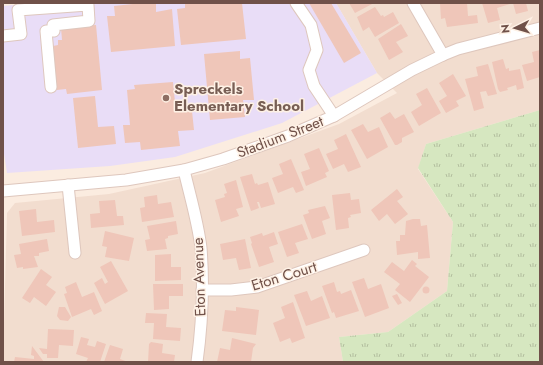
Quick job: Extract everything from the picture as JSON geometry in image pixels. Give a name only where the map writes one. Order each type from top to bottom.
[{"type":"street","points":[[296,3],[311,25],[317,50],[309,70],[314,86],[334,116]]},
{"type":"street","points":[[413,3],[443,55]]},
{"type":"street","points":[[3,36],[20,34],[18,10],[88,5],[89,21],[53,25],[54,30],[46,31],[51,86]]},
{"type":"street","name":"Stadium Street","points":[[3,191],[126,180],[184,170],[223,159],[288,136],[334,116],[412,70],[443,55],[540,28]]},
{"type":"street","name":"Eton Avenue","points":[[184,170],[201,248],[202,290],[200,342],[197,362]]},
{"type":"street","points":[[68,185],[76,253]]},
{"type":"street","name":"Eton Court","points":[[202,290],[231,290],[257,287],[364,250]]},
{"type":"shaded area","name":"Spreckels Elementary School","points":[[36,3],[336,3],[377,73],[282,123],[175,157],[110,166],[7,173],[3,147],[3,6]]},
{"type":"shaded area","points":[[336,3],[540,3],[540,110],[426,144],[418,169],[453,222],[447,291],[388,332],[339,337],[343,362],[3,362],[7,213],[15,203],[109,194],[205,173],[339,124],[397,93],[377,73]]},
{"type":"green space","points":[[540,110],[540,362],[343,362],[339,337],[388,332],[447,291],[453,222],[418,168],[426,144]]},
{"type":"building","points":[[156,3],[156,12],[172,9],[175,46],[111,52],[107,16],[115,16],[114,6]]},
{"type":"building","points":[[185,3],[242,3],[246,39],[181,45],[177,9],[185,8]]},
{"type":"building","points":[[309,3],[331,3],[361,53],[344,63]]},
{"type":"building","points":[[349,3],[374,3],[355,13]]},
{"type":"building","points":[[440,3],[467,3],[468,16],[477,15],[478,23],[447,27],[445,18],[441,19]]},
{"type":"building","points":[[482,3],[510,4],[497,8],[500,20],[488,23]]},
{"type":"building","points":[[513,3],[526,3],[528,11],[516,14]]},
{"type":"building","points":[[375,7],[381,16],[383,15],[384,17],[393,12],[399,23],[375,37],[369,27],[363,31],[357,17]]},
{"type":"building","points":[[401,24],[408,36],[396,42],[403,52],[389,60],[378,39]]},
{"type":"building","points":[[96,25],[102,90],[67,94],[66,89],[57,90],[53,46],[58,45],[58,40],[62,40],[61,28]]},
{"type":"building","points":[[540,50],[540,77],[527,81],[522,65],[534,62],[532,52]]},
{"type":"building","points":[[240,51],[240,59],[250,58],[254,100],[243,100],[245,117],[210,120],[204,54]]},
{"type":"building","points":[[503,59],[506,69],[509,68],[509,71],[520,69],[524,88],[517,90],[516,85],[507,88],[508,90],[500,92],[492,62]]},
{"type":"building","points":[[488,64],[497,94],[488,96],[486,91],[480,92],[484,108],[474,111],[465,79],[478,76],[476,67]]},
{"type":"building","points":[[453,74],[466,96],[456,101],[459,106],[446,113],[439,101],[447,96],[439,83]]},
{"type":"building","points":[[173,82],[176,112],[192,111],[194,130],[178,131],[180,146],[141,150],[140,142],[125,143],[123,125],[130,125],[127,90],[135,89],[134,85]]},
{"type":"building","points":[[427,88],[441,113],[419,126],[411,112],[422,105],[416,94]]},
{"type":"building","points":[[95,96],[98,127],[114,126],[116,144],[78,148],[73,98]]},
{"type":"building","points":[[390,112],[395,119],[404,114],[414,132],[402,138],[402,142],[397,145],[395,145],[380,118]]},
{"type":"building","points":[[363,124],[368,132],[379,127],[388,147],[367,159],[351,130]]},
{"type":"building","points":[[346,134],[361,167],[348,172],[344,164],[333,169],[326,154],[338,149],[334,140]]},
{"type":"building","points":[[319,148],[329,171],[325,173],[327,177],[306,186],[301,172],[310,169],[304,154]]},
{"type":"building","points":[[291,159],[304,190],[296,193],[293,187],[278,193],[272,178],[283,174],[279,164]]},
{"type":"building","points":[[252,174],[255,184],[257,183],[258,185],[268,182],[275,204],[261,208],[259,202],[257,202],[259,208],[251,211],[240,177]]},
{"type":"building","points":[[236,180],[243,207],[236,209],[239,216],[221,222],[215,200],[225,197],[224,194],[227,193],[224,184]]},
{"type":"building","points":[[397,189],[403,197],[397,201],[408,214],[395,224],[387,214],[379,221],[371,210]]},
{"type":"building","points":[[350,193],[351,200],[359,199],[361,213],[350,215],[351,217],[348,218],[349,228],[336,230],[332,195]]},
{"type":"building","points":[[157,195],[158,204],[171,202],[174,217],[142,222],[140,208],[145,207],[144,197]]},
{"type":"building","points":[[115,200],[117,216],[123,216],[124,225],[91,228],[90,214],[100,213],[99,201]]},
{"type":"building","points":[[325,206],[330,218],[322,221],[326,234],[312,239],[303,215],[309,213],[308,210]]},
{"type":"building","points":[[36,209],[37,222],[54,220],[55,232],[22,236],[19,211]]},
{"type":"building","points":[[420,219],[421,226],[427,225],[430,258],[418,259],[418,252],[397,255],[396,241],[400,241],[400,235],[405,235],[406,221]]},
{"type":"building","points":[[176,221],[178,234],[168,236],[168,238],[165,239],[167,249],[147,251],[145,240],[150,239],[147,226]]},
{"type":"building","points":[[302,224],[308,239],[295,243],[299,253],[287,257],[278,232]]},
{"type":"building","points":[[105,231],[134,238],[129,261],[105,257],[107,247],[102,246]]},
{"type":"building","points":[[274,232],[278,244],[269,247],[274,262],[259,267],[250,237],[262,233],[263,236]]},
{"type":"building","points":[[47,239],[49,251],[39,253],[39,256],[34,256],[38,267],[23,269],[23,267],[17,268],[14,255],[21,254],[19,244]]},
{"type":"building","points":[[245,239],[251,268],[239,270],[236,258],[223,260],[220,244]]},
{"type":"building","points":[[171,254],[171,267],[181,267],[181,280],[155,281],[155,255]]},
{"type":"building","points":[[412,260],[417,264],[415,266],[429,277],[410,302],[395,290],[400,284],[384,272],[392,262],[404,271]]},
{"type":"building","points":[[111,261],[128,291],[105,304],[94,283],[102,278],[105,284],[108,282],[100,267]]},
{"type":"building","points":[[41,269],[52,277],[46,285],[56,292],[46,306],[34,297],[30,303],[22,298]]},
{"type":"building","points":[[364,278],[368,289],[381,284],[389,308],[365,317],[352,282]]},
{"type":"building","points":[[76,282],[82,297],[94,292],[102,311],[94,315],[91,309],[72,317],[64,294],[67,293],[65,287]]},
{"type":"building","points":[[334,282],[337,292],[340,291],[341,294],[351,290],[359,311],[336,318],[334,312],[332,313],[322,286]]},
{"type":"building","points":[[153,284],[183,284],[183,296],[169,296],[169,309],[154,310]]},
{"type":"building","points":[[426,286],[430,290],[426,294],[422,290]]},
{"type":"building","points":[[307,291],[311,301],[322,296],[330,318],[306,326],[294,295]]},
{"type":"building","points":[[397,294],[402,303],[398,305],[392,296]]},
{"type":"building","points":[[293,302],[305,338],[292,343],[290,338],[280,342],[273,323],[285,318],[281,307]]},
{"type":"building","points":[[59,307],[65,307],[71,317],[68,321],[60,320],[57,316]]},
{"type":"building","points":[[236,307],[259,310],[256,335],[222,331],[225,310],[236,311]]},
{"type":"building","points":[[146,313],[167,314],[166,327],[181,328],[180,341],[153,339],[154,323],[145,323]]},
{"type":"building","points":[[48,329],[74,330],[73,346],[59,345],[58,358],[47,358],[47,354],[43,354],[39,348],[47,349]]},
{"type":"building","points":[[81,337],[89,339],[87,345],[95,347],[97,341],[106,344],[100,362],[86,362],[88,358],[76,354]]},
{"type":"building","points":[[232,338],[256,344],[253,348],[251,362],[217,362],[220,348],[230,350]]},
{"type":"building","points":[[151,342],[163,344],[162,353],[175,355],[174,362],[148,362],[149,344]]},
{"type":"building","points":[[110,345],[123,349],[120,359],[128,362],[104,362]]},
{"type":"building","points":[[32,346],[44,362],[14,362],[15,357],[34,359],[34,356],[31,355]]},
{"type":"place","name":"Spreckels Elementary School","points":[[166,98]]}]
